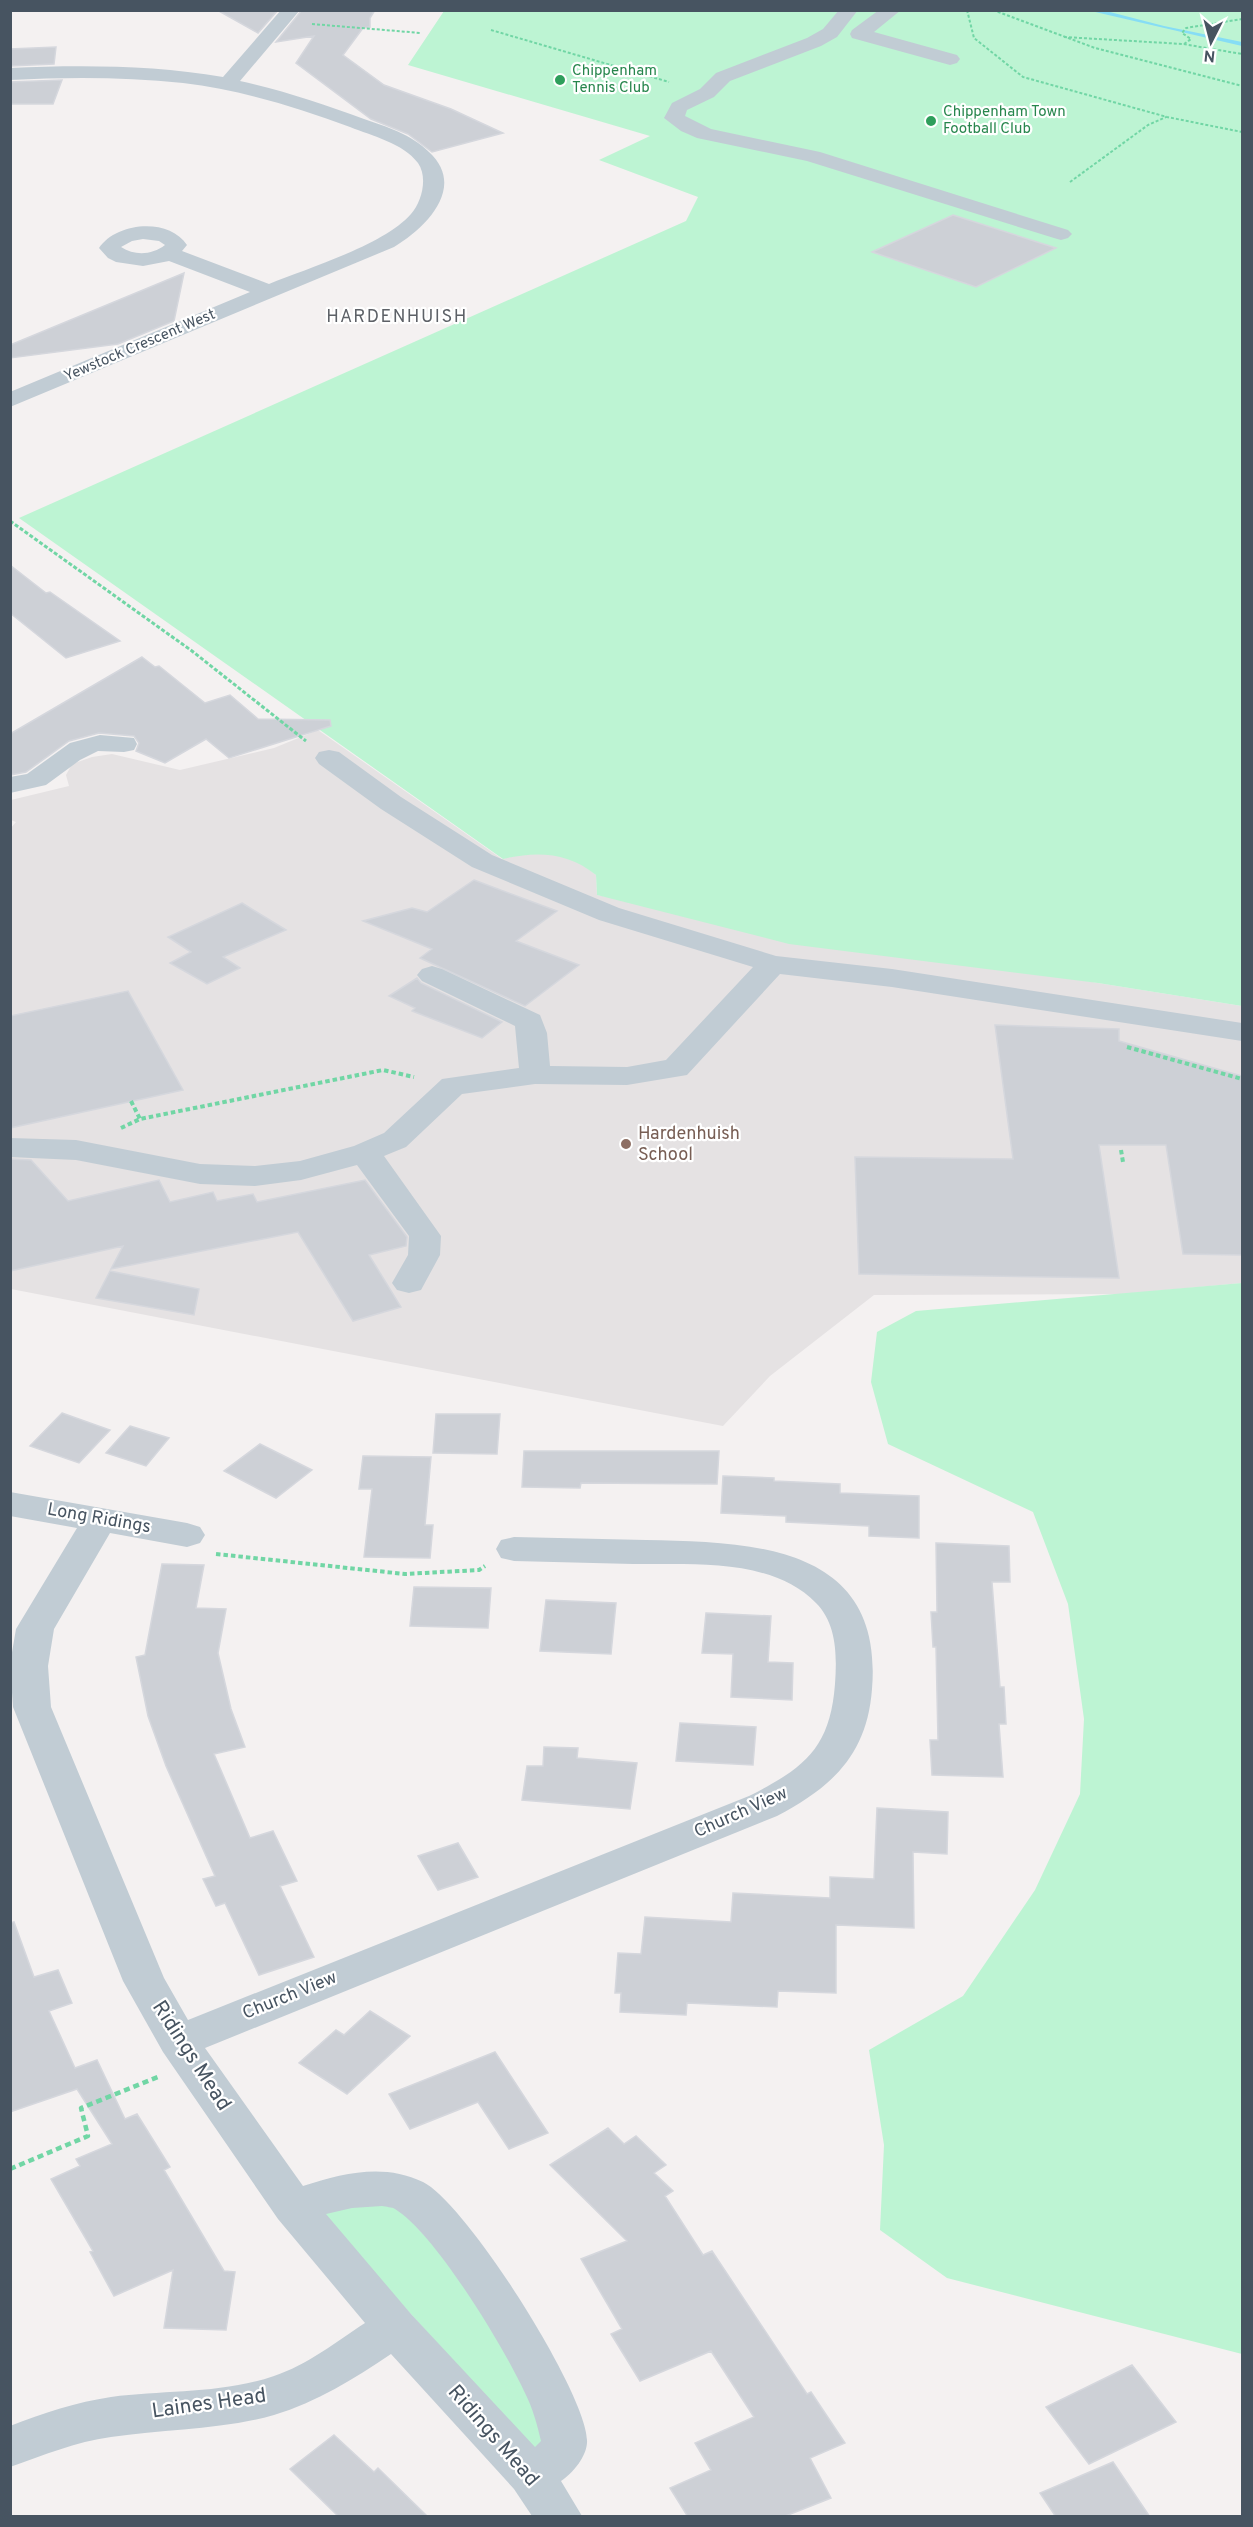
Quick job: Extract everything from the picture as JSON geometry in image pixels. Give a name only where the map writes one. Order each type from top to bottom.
[{"type":"street","points":[[849,10],[841,22],[822,38],[723,77],[707,93],[679,107],[674,117],[691,128],[756,147],[814,156],[1061,234]]},
{"type":"street","points":[[892,10],[859,34],[950,59]]},
{"type":"street","points":[[227,84],[286,16]]},
{"type":"street","name":"Yewstock Crescent West","points":[[10,74],[144,74],[227,84],[314,107],[383,133],[419,153],[432,169],[434,179],[429,206],[405,232],[362,254],[10,400]]},
{"type":"street","points":[[168,253],[270,292]]},
{"type":"street","points":[[10,389],[51,383]]},
{"type":"street","points":[[10,785],[41,779],[65,757],[88,745],[102,742],[124,744]]},
{"type":"street","points":[[329,758],[391,803],[482,861],[609,914],[773,964],[892,978],[1242,1032]]},
{"type":"street","points":[[10,1147],[76,1150],[200,1174],[255,1176],[301,1170],[365,1153],[395,1140],[453,1086],[535,1075],[627,1076],[676,1068],[773,964]]},
{"type":"street","points":[[432,975],[529,1021],[535,1075]]},
{"type":"street","points":[[365,1153],[425,1236],[424,1255],[409,1283]]},
{"type":"street","name":"Long Ridings","points":[[10,1504],[187,1535]]},
{"type":"street","name":"Ridings Mead","points":[[100,1520],[35,1629],[29,1666],[33,1707],[144,1981],[185,2052],[294,2207],[395,2327],[531,2475],[558,2517]]},
{"type":"street","name":"Church View","points":[[185,2052],[763,1806],[811,1779],[832,1758],[844,1733],[852,1701],[852,1639],[846,1617],[840,1606],[815,1584],[774,1564],[758,1559],[723,1554],[514,1549]]},
{"type":"street","points":[[294,2207],[332,2194],[378,2189],[410,2195],[426,2208],[525,2344],[556,2404],[563,2430],[564,2440],[561,2451],[554,2461],[531,2475]]},
{"type":"street","name":"Laines Head","points":[[10,2447],[73,2424],[110,2417],[237,2404],[274,2396],[307,2382],[395,2327]]},
{"type":"path","points":[[967,10],[974,38],[1023,77],[1167,117],[1242,132]]},
{"type":"path","points":[[993,10],[1059,36],[1149,64],[1242,86]]},
{"type":"path","points":[[286,16],[422,33]]},
{"type":"path","points":[[1183,44],[1191,39],[1182,33],[1186,28],[1242,19]]},
{"type":"path","points":[[491,30],[707,93]]},
{"type":"path","points":[[1059,36],[1183,44],[1242,54]]},
{"type":"path","points":[[1070,182],[1148,125],[1167,117]]},
{"type":"path","points":[[10,521],[192,651],[329,758]]},
{"type":"path","points":[[1127,1047],[1242,1079]]},
{"type":"path","points":[[131,1101],[140,1119],[383,1070],[453,1086]]},
{"type":"path","points":[[1121,1150],[1123,1162]]},
{"type":"path","points":[[187,1535],[201,1553],[405,1574],[479,1570]]},
{"type":"path","points":[[10,2169],[88,2136],[81,2108],[185,2052]]},
{"type":"shaded area","name":"Hardenhuish School","points":[[318,730],[502,859],[523,854],[554,854],[583,864],[596,875],[597,895],[1242,1006],[1242,1283],[1123,1294],[874,1295],[770,1376],[723,1426],[11,1289],[10,829],[16,822],[11,820],[11,800],[69,786],[66,775],[72,764],[92,757],[112,754],[180,770],[274,748]]},
{"type":"green space","points":[[444,11],[1242,11],[1242,1006],[1098,983],[789,944],[597,895],[596,875],[585,867],[563,858],[540,854],[503,859],[19,518],[686,221],[698,197],[599,160],[650,136],[408,65]]},
{"type":"green space","points":[[1242,1283],[1242,2354],[947,2278],[880,2230],[884,2145],[869,2050],[963,1996],[1035,1890],[1080,1794],[1084,1719],[1068,1604],[1033,1512],[888,1444],[871,1382],[877,1332],[916,1311]]},
{"type":"green space","points":[[390,2198],[481,2297],[553,2443],[532,2448],[324,2218],[326,2209]]},
{"type":"water","points":[[1091,11],[1106,11],[1242,42],[1242,46]]},
{"type":"building","points":[[217,10],[278,10],[258,33]]},
{"type":"building","points":[[302,10],[375,10],[370,18],[370,27],[363,28],[343,55],[384,85],[451,109],[503,133],[432,152],[408,134],[371,119],[296,63],[314,36],[276,42]]},
{"type":"building","points":[[56,47],[54,64],[10,66],[10,49]]},
{"type":"building","points":[[62,80],[53,104],[10,104],[10,82]]},
{"type":"building","points":[[953,215],[1056,248],[976,287],[872,252]]},
{"type":"building","points":[[184,273],[174,321],[118,344],[10,358],[10,345]]},
{"type":"building","points":[[10,565],[46,593],[50,592],[120,641],[66,658],[10,613]]},
{"type":"building","points":[[142,657],[155,667],[159,666],[205,703],[230,695],[258,719],[330,720],[331,726],[229,758],[206,739],[165,763],[136,751],[139,743],[134,736],[99,733],[69,741],[26,772],[10,775],[10,734]]},
{"type":"building","points":[[474,880],[557,911],[516,941],[579,965],[525,1006],[420,958],[432,949],[363,921],[412,908],[427,912]]},
{"type":"building","points":[[242,903],[286,930],[223,957],[240,968],[207,984],[170,963],[191,952],[168,937]]},
{"type":"building","points":[[417,978],[421,983],[502,1022],[482,1038],[412,1011],[415,1008],[389,996]]},
{"type":"building","points":[[128,991],[183,1090],[10,1128],[10,1016]]},
{"type":"building","points":[[995,1025],[1119,1029],[1119,1041],[1242,1076],[1242,1255],[1183,1254],[1166,1145],[1099,1145],[1119,1278],[859,1274],[855,1157],[1013,1159]]},
{"type":"building","points":[[10,1159],[31,1160],[68,1201],[159,1180],[170,1202],[213,1192],[217,1201],[253,1194],[257,1202],[365,1180],[407,1237],[406,1246],[369,1255],[401,1307],[353,1321],[298,1232],[111,1269],[123,1246],[10,1271]]},
{"type":"building","points":[[110,1271],[199,1289],[194,1315],[96,1298]]},
{"type":"building","points":[[62,1413],[110,1430],[79,1463],[30,1446]]},
{"type":"building","points":[[436,1414],[500,1414],[497,1454],[433,1453]]},
{"type":"building","points":[[130,1426],[169,1438],[146,1466],[106,1453]]},
{"type":"building","points":[[260,1444],[312,1470],[276,1498],[224,1471]]},
{"type":"building","points":[[524,1451],[719,1451],[717,1484],[581,1483],[580,1488],[522,1487]]},
{"type":"building","points":[[363,1456],[431,1457],[425,1525],[433,1525],[430,1558],[364,1557],[372,1489],[359,1489]]},
{"type":"building","points":[[723,1476],[840,1484],[840,1493],[919,1496],[919,1538],[869,1536],[869,1526],[786,1522],[786,1516],[721,1513]]},
{"type":"building","points":[[936,1543],[1009,1546],[1010,1582],[992,1582],[1000,1687],[1004,1687],[1006,1724],[999,1724],[1003,1777],[932,1775],[930,1740],[938,1740],[936,1647],[933,1647],[931,1612],[937,1612]]},
{"type":"building","points":[[162,1564],[204,1565],[196,1608],[226,1609],[218,1653],[231,1709],[245,1747],[214,1754],[250,1838],[273,1831],[297,1881],[280,1886],[314,1957],[259,1975],[225,1903],[216,1906],[203,1879],[215,1876],[166,1766],[148,1716],[136,1657],[145,1655]]},
{"type":"building","points":[[414,1587],[491,1588],[488,1628],[410,1626]]},
{"type":"building","points":[[546,1600],[616,1603],[611,1654],[540,1651]]},
{"type":"building","points":[[706,1613],[771,1616],[768,1662],[793,1663],[792,1700],[731,1697],[733,1654],[702,1653]]},
{"type":"building","points":[[680,1723],[756,1727],[753,1765],[676,1761]]},
{"type":"building","points":[[544,1747],[578,1748],[577,1758],[637,1763],[630,1809],[522,1800],[527,1766],[543,1766]]},
{"type":"building","points":[[877,1808],[948,1812],[947,1854],[913,1852],[914,1928],[836,1925],[836,1993],[778,1991],[777,2007],[687,2003],[686,2015],[620,2012],[621,1993],[615,1993],[618,1953],[641,1954],[645,1917],[731,1922],[733,1893],[830,1898],[830,1877],[874,1879]]},
{"type":"building","points":[[458,1843],[478,1877],[438,1890],[418,1856]]},
{"type":"building","points":[[14,1922],[34,1977],[58,1970],[72,2003],[49,2011],[75,2068],[97,2060],[125,2119],[137,2114],[170,2167],[164,2170],[224,2271],[235,2272],[226,2330],[164,2328],[173,2270],[114,2296],[90,2252],[93,2251],[51,2179],[80,2166],[76,2159],[112,2144],[77,2089],[10,2112],[10,1923]]},
{"type":"building","points":[[370,2011],[410,2036],[347,2094],[299,2063],[336,2030],[344,2035]]},
{"type":"building","points":[[495,2052],[548,2133],[509,2149],[478,2102],[410,2129],[389,2094]]},
{"type":"building","points":[[608,2128],[624,2144],[636,2136],[666,2165],[654,2173],[673,2191],[665,2196],[703,2255],[712,2251],[807,2394],[811,2392],[845,2443],[810,2458],[831,2498],[783,2517],[688,2517],[670,2488],[711,2470],[695,2443],[754,2417],[711,2351],[640,2381],[611,2334],[622,2329],[581,2259],[627,2241],[550,2165]]},
{"type":"building","points":[[1132,2365],[1176,2422],[1089,2464],[1046,2407]]},
{"type":"building","points":[[334,2435],[374,2472],[378,2468],[428,2517],[339,2517],[290,2469]]},
{"type":"building","points":[[1113,2462],[1150,2517],[1056,2517],[1040,2493]]},
{"type":"place","name":"Chippenham Tennis Club","points":[[560,80]]},
{"type":"place","name":"Chippenham Town Football Club","points":[[931,121]]},
{"type":"place","name":"Hardenhuish School","points":[[626,1144]]},
{"type":"district","name":"HARDENHUISH","points":[[397,317]]}]
